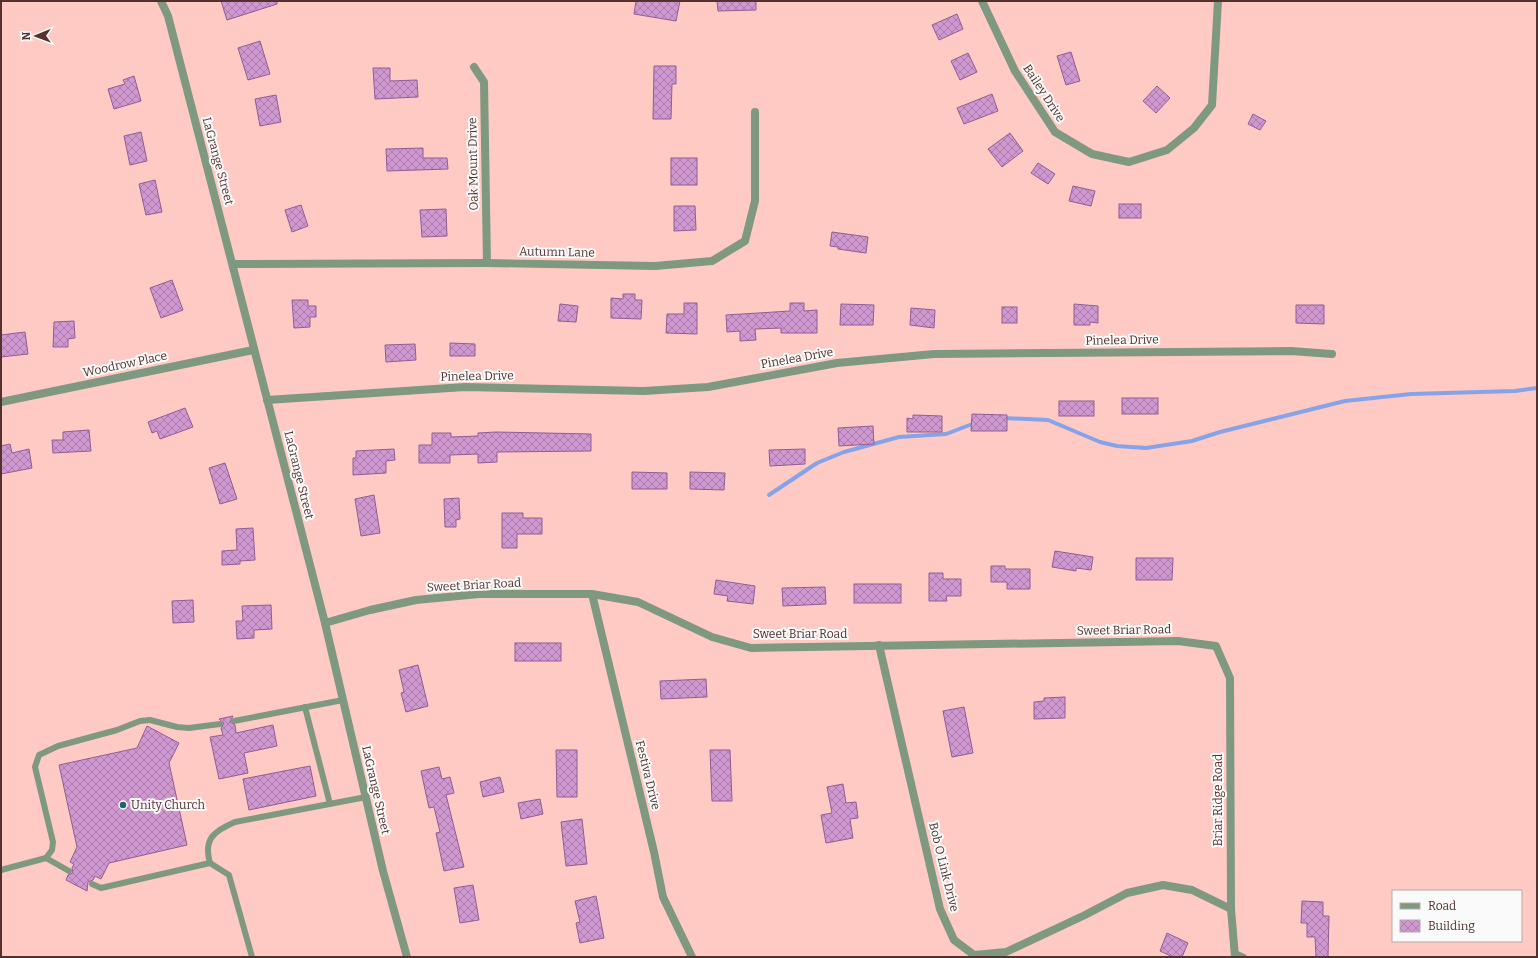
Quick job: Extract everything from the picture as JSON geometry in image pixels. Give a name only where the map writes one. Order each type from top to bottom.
[{"type":"street","name":"LaGrange Street","points":[[161,1],[168,16],[233,264],[253,350],[268,400],[325,623],[383,870],[407,957]]},
{"type":"street","name":"Bailey Drive","points":[[982,1],[1015,71],[1055,132],[1092,154],[1129,162],[1167,150],[1194,128],[1212,105],[1218,1]]},
{"type":"street","name":"Oak Mount Drive","points":[[474,67],[484,82],[487,263]]},
{"type":"street","name":"Autumn Lane","points":[[233,264],[487,263],[655,266],[712,261],[745,241],[755,201],[755,112]]},
{"type":"street","name":"Woodrow Place","points":[[1,402],[253,350]]},
{"type":"street","name":"Pinelea Drive","points":[[268,400],[464,387],[644,391],[708,387],[837,363],[934,354],[1284,351],[1332,354]]},
{"type":"street","name":"Sweet Briar Road","points":[[325,623],[370,610],[416,600],[479,594],[592,594],[638,602],[712,637],[751,648],[1178,641],[1216,646]]},
{"type":"street","name":"Festiva Drive","points":[[592,594],[654,852],[663,897],[692,957]]},
{"type":"street","name":"Bob O Link Drive","points":[[879,645],[940,909],[954,940],[974,955],[1006,952],[1085,915],[1127,893],[1163,885],[1192,890],[1230,909]]},
{"type":"street","name":"Briar Ridge Road","points":[[1216,646],[1230,678],[1230,909],[1235,955]]},
{"type":"lane","points":[[234,722],[343,700]]},
{"type":"lane","points":[[305,707],[330,804]]},
{"type":"lane","points":[[46,858],[54,842],[35,767],[38,755],[58,746],[117,730],[140,721],[150,720],[177,727],[189,728],[220,724]]},
{"type":"lane","points":[[252,957],[229,875],[210,863],[207,853],[210,837],[221,828],[235,822],[366,797]]},
{"type":"lane","points":[[1,870],[46,858],[69,871]]},
{"type":"lane","points":[[92,884],[101,888],[210,863]]},
{"type":"lane","points":[[1235,955],[1244,957]]},
{"type":"building","points":[[221,1],[277,1],[277,4],[227,20]]},
{"type":"building","points":[[636,1],[680,1],[676,21],[634,14]]},
{"type":"building","points":[[717,1],[756,1],[756,10],[718,11]]},
{"type":"building","points":[[957,14],[963,29],[939,40],[932,25]]},
{"type":"building","points":[[260,41],[270,74],[248,80],[238,48]]},
{"type":"building","points":[[1071,52],[1080,81],[1066,85],[1057,56]]},
{"type":"building","points":[[968,53],[977,72],[960,80],[951,61]]},
{"type":"building","points":[[654,66],[676,66],[676,84],[672,84],[671,119],[653,119]]},
{"type":"building","points":[[373,68],[390,68],[390,81],[417,80],[418,97],[375,99]]},
{"type":"building","points":[[134,76],[141,101],[114,109],[108,89],[125,84],[123,80]]},
{"type":"building","points":[[1157,86],[1170,98],[1156,113],[1143,101]]},
{"type":"building","points":[[992,94],[998,111],[964,124],[957,108]]},
{"type":"building","points":[[276,95],[281,122],[260,126],[255,99]]},
{"type":"building","points":[[1253,114],[1266,121],[1260,130],[1248,124]]},
{"type":"building","points":[[141,132],[147,161],[130,165],[124,136]]},
{"type":"building","points":[[1010,133],[1023,151],[1002,167],[988,149]]},
{"type":"building","points":[[423,148],[423,158],[447,158],[448,169],[387,171],[386,149]]},
{"type":"building","points":[[671,158],[697,158],[697,185],[671,185]]},
{"type":"building","points":[[1038,163],[1055,174],[1048,184],[1031,173]]},
{"type":"building","points":[[155,180],[162,212],[146,215],[139,184]]},
{"type":"building","points":[[1073,186],[1095,191],[1091,206],[1069,201]]},
{"type":"building","points":[[1119,204],[1141,204],[1141,218],[1119,218]]},
{"type":"building","points":[[301,205],[308,226],[292,232],[285,210]]},
{"type":"building","points":[[674,206],[695,206],[696,230],[674,231]]},
{"type":"building","points":[[446,209],[447,236],[422,237],[420,210]]},
{"type":"building","points":[[832,232],[868,237],[866,253],[838,249],[838,247],[830,246]]},
{"type":"building","points":[[172,280],[183,310],[161,318],[150,288]]},
{"type":"building","points":[[623,294],[635,294],[635,300],[642,300],[641,319],[611,318],[611,298],[623,299]]},
{"type":"building","points":[[292,300],[308,300],[308,306],[316,306],[316,317],[310,317],[310,327],[294,328]]},
{"type":"building","points":[[684,303],[697,303],[697,334],[666,333],[667,314],[684,314]]},
{"type":"building","points":[[790,303],[804,303],[804,311],[817,310],[817,333],[781,333],[781,328],[755,329],[756,340],[740,341],[740,331],[727,332],[726,315],[790,311]]},
{"type":"building","points":[[560,304],[578,306],[576,322],[558,321]]},
{"type":"building","points":[[841,304],[874,305],[873,325],[840,325]]},
{"type":"building","points":[[1074,304],[1098,306],[1098,323],[1090,322],[1090,325],[1074,325]]},
{"type":"building","points":[[1296,305],[1324,305],[1324,324],[1296,323]]},
{"type":"building","points":[[1002,307],[1017,307],[1017,323],[1002,323]]},
{"type":"building","points":[[911,308],[935,310],[934,328],[910,325]]},
{"type":"building","points":[[74,321],[75,338],[68,339],[68,347],[53,347],[54,322]]},
{"type":"building","points":[[25,332],[28,354],[1,357],[1,335]]},
{"type":"building","points":[[450,343],[475,344],[475,356],[450,356]]},
{"type":"building","points":[[415,344],[416,360],[386,362],[385,345]]},
{"type":"building","points":[[1122,398],[1158,398],[1158,414],[1122,414]]},
{"type":"building","points":[[1059,401],[1094,401],[1094,416],[1059,416]]},
{"type":"building","points":[[185,408],[193,427],[160,439],[157,431],[152,433],[148,422]]},
{"type":"building","points":[[972,414],[1007,415],[1007,431],[971,431]]},
{"type":"building","points":[[913,415],[942,416],[942,432],[907,432],[907,418],[913,419]]},
{"type":"building","points":[[873,426],[874,444],[839,446],[838,428]]},
{"type":"building","points":[[89,430],[91,451],[53,453],[52,440],[63,440],[63,432]]},
{"type":"building","points":[[432,433],[451,433],[451,437],[478,436],[478,433],[591,434],[591,451],[497,452],[497,462],[478,463],[478,454],[450,455],[450,463],[419,463],[419,445],[432,445]]},
{"type":"building","points":[[10,444],[12,453],[29,449],[32,468],[1,474],[1,446]]},
{"type":"building","points":[[394,449],[395,460],[386,461],[386,473],[353,475],[353,458],[356,458],[356,451]]},
{"type":"building","points":[[805,449],[805,464],[770,466],[769,450]]},
{"type":"building","points":[[225,463],[237,499],[220,504],[209,468]]},
{"type":"building","points":[[632,472],[667,473],[667,489],[632,489]]},
{"type":"building","points":[[690,472],[725,473],[724,490],[690,489]]},
{"type":"building","points":[[374,495],[380,533],[361,536],[355,499]]},
{"type":"building","points":[[459,498],[460,519],[456,520],[456,527],[445,527],[444,499]]},
{"type":"building","points":[[502,513],[523,513],[523,518],[542,518],[542,534],[517,534],[517,548],[502,548]]},
{"type":"building","points":[[253,528],[255,560],[240,561],[240,564],[222,565],[222,551],[237,550],[236,529]]},
{"type":"building","points":[[1055,551],[1093,557],[1091,570],[1076,568],[1076,571],[1052,567]]},
{"type":"building","points":[[1136,558],[1173,558],[1172,580],[1136,580]]},
{"type":"building","points":[[991,566],[1005,566],[1005,569],[1030,569],[1030,589],[1007,589],[1007,582],[991,582]]},
{"type":"building","points":[[929,573],[943,573],[943,579],[961,579],[961,596],[946,596],[947,601],[929,601]]},
{"type":"building","points":[[716,580],[755,586],[753,604],[727,601],[728,596],[714,594]]},
{"type":"building","points":[[854,584],[901,584],[901,603],[854,603]]},
{"type":"building","points":[[825,587],[826,604],[783,606],[782,588]]},
{"type":"building","points":[[193,600],[194,622],[173,623],[172,601]]},
{"type":"building","points":[[271,605],[272,629],[254,630],[254,638],[237,639],[236,621],[243,621],[242,606]]},
{"type":"building","points":[[515,643],[561,643],[561,661],[515,661]]},
{"type":"building","points":[[418,665],[428,706],[406,712],[401,693],[404,692],[399,670]]},
{"type":"building","points":[[706,679],[707,697],[661,699],[660,681]]},
{"type":"building","points":[[1065,697],[1065,718],[1034,719],[1034,702],[1044,701],[1044,698]]},
{"type":"building","points":[[964,707],[973,753],[952,757],[943,711]]},
{"type":"building","points":[[233,716],[230,722],[235,725],[236,733],[273,725],[277,746],[244,753],[248,773],[219,779],[210,737],[223,735],[221,728],[224,723],[219,719]]},
{"type":"building","name":"Unity Church","points":[[147,726],[179,743],[169,763],[187,845],[109,863],[101,879],[95,876],[93,880],[88,882],[87,891],[66,880],[68,875],[73,873],[72,868],[74,864],[70,862],[77,847],[59,765],[137,748]]},
{"type":"building","points":[[556,750],[577,750],[577,797],[557,797]]},
{"type":"building","points":[[710,750],[730,750],[732,801],[712,801]]},
{"type":"building","points":[[310,766],[316,796],[249,810],[243,779]]},
{"type":"building","points":[[439,767],[442,779],[450,777],[454,793],[446,795],[464,867],[444,871],[436,833],[440,832],[434,807],[429,808],[421,771]]},
{"type":"building","points":[[500,777],[504,792],[483,797],[480,782]]},
{"type":"building","points":[[843,784],[846,803],[856,802],[858,818],[850,819],[853,838],[826,843],[821,815],[832,813],[827,787]]},
{"type":"building","points":[[540,799],[543,814],[521,819],[518,803]]},
{"type":"building","points":[[582,819],[587,864],[566,866],[561,822]]},
{"type":"building","points":[[473,885],[479,920],[460,923],[454,888]]},
{"type":"building","points":[[596,896],[604,938],[580,943],[576,923],[580,922],[575,901]]},
{"type":"building","points":[[1302,901],[1323,902],[1323,916],[1329,916],[1328,957],[1316,957],[1315,937],[1307,937],[1307,923],[1301,923]]},
{"type":"building","points":[[1167,933],[1188,943],[1182,957],[1173,957],[1160,951]]},
{"type":"waterway","points":[[1003,418],[1048,420],[1100,442],[1117,446],[1146,448],[1192,441],[1220,432],[1345,401],[1411,394],[1515,391],[1537,388]]},
{"type":"waterway","points":[[769,495],[817,463],[844,452],[899,437],[946,434],[975,423]]},
{"type":"place","name":"Unity Church","points":[[123,805]]}]
